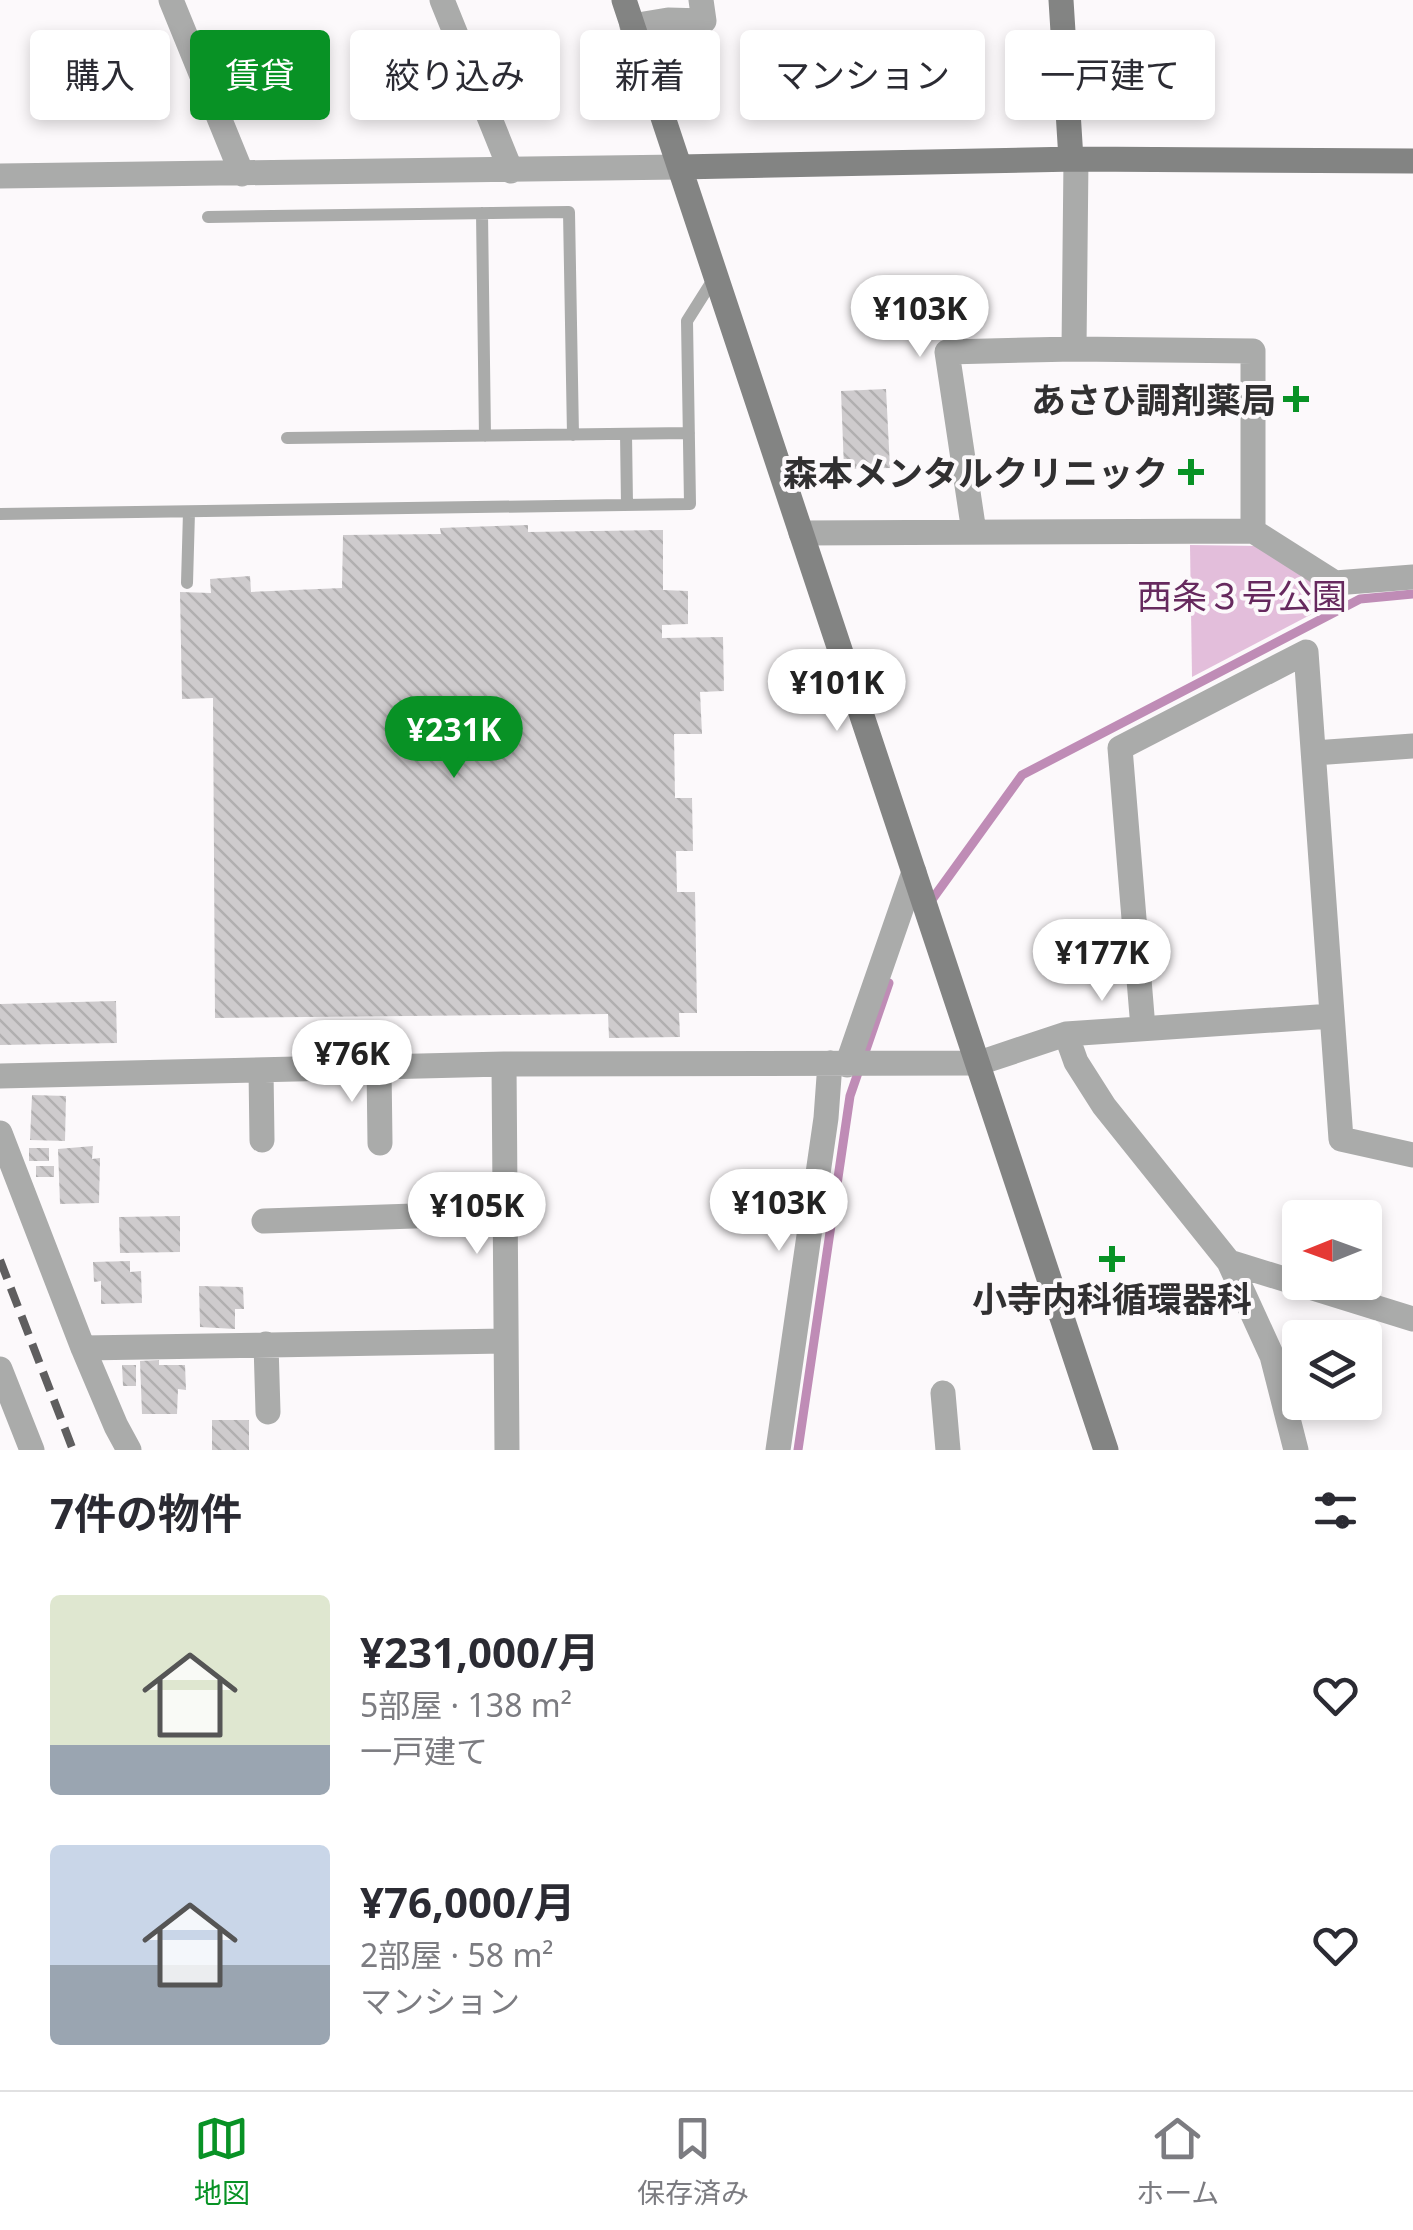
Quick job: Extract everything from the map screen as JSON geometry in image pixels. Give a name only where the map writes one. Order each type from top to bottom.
[{"type":"street","points":[[171,0],[242,174]]},
{"type":"street","points":[[442,0],[511,171]]},
{"type":"street","points":[[624,0],[1106,1450]]},
{"type":"street","points":[[632,26],[668,20],[704,21],[702,0]]},
{"type":"street","points":[[1061,0],[1073,159],[1074,350]]},
{"type":"street","points":[[0,176],[511,171],[1073,159],[1413,161]]},
{"type":"street","points":[[974,532],[946,352],[1253,351],[1252,531]]},
{"type":"street","points":[[801,534],[1252,531],[1336,583],[1413,577]]},
{"type":"street","points":[[1142,1028],[1120,748],[1306,652],[1341,1139],[1413,1154]]},
{"type":"street","points":[[1314,753],[1413,746]]},
{"type":"street","points":[[778,1450],[826,1118],[849,1064],[914,872]]},
{"type":"street","points":[[0,1076],[504,1064],[979,1063],[1066,1034],[1332,1016]]},
{"type":"street","points":[[1066,1034],[1076,1062],[1104,1106],[1228,1262],[1272,1356],[1296,1450]]},
{"type":"street","points":[[504,1064],[506,1450]]},
{"type":"street","points":[[379,1067],[380,1142]]},
{"type":"street","points":[[262,1070],[262,1140]]},
{"type":"street","points":[[0,1133],[82,1348],[129,1450]]},
{"type":"street","points":[[264,1222],[504,1213]]},
{"type":"street","points":[[1228,1262],[1413,1319]]},
{"type":"street","points":[[82,1348],[506,1342]]},
{"type":"street","points":[[266,1344],[268,1412]]},
{"type":"street","points":[[0,1368],[32,1450]]},
{"type":"street","points":[[942,1393],[948,1450]]},
{"type":"lane","points":[[208,216],[569,212],[573,434]]},
{"type":"lane","points":[[482,213],[485,436]]},
{"type":"lane","points":[[0,514],[690,504],[687,321],[716,275]]},
{"type":"lane","points":[[287,438],[689,433]]},
{"type":"lane","points":[[626,434],[627,505]]},
{"type":"lane","points":[[188,584],[189,512]]},
{"type":"green space","name":"西条３号公園","points":[[1190,545],[1259,546],[1333,592],[1333,603],[1192,677]]},
{"type":"building","points":[[886,389],[890,468],[844,469],[841,391]]},
{"type":"building","points":[[528,525],[528,532],[663,530],[663,590],[688,591],[688,624],[662,625],[662,638],[723,637],[724,691],[700,692],[702,734],[674,734],[675,798],[692,798],[693,851],[676,851],[677,892],[695,892],[697,1013],[679,1013],[680,1037],[609,1038],[608,1014],[215,1018],[213,698],[182,699],[180,592],[211,593],[210,579],[250,576],[251,592],[342,588],[343,535],[441,534],[440,528]]},
{"type":"building","points":[[116,1001],[117,1043],[0,1045],[0,1004]]},
{"type":"building","points":[[32,1095],[66,1096],[65,1141],[30,1140]]},
{"type":"building","points":[[93,1146],[92,1159],[100,1158],[99,1203],[60,1204],[58,1149]]},
{"type":"building","points":[[29,1148],[49,1148],[49,1161],[29,1161]]},
{"type":"building","points":[[36,1166],[54,1166],[54,1177],[36,1177]]},
{"type":"building","points":[[180,1216],[180,1252],[120,1253],[119,1217]]},
{"type":"building","points":[[130,1261],[130,1272],[141,1271],[142,1303],[101,1304],[101,1281],[94,1282],[93,1262]]},
{"type":"building","points":[[199,1286],[243,1287],[244,1309],[235,1309],[235,1329],[200,1327]]},
{"type":"building","points":[[159,1360],[159,1365],[185,1365],[186,1390],[178,1389],[177,1414],[142,1414],[140,1361]]},
{"type":"building","points":[[122,1365],[136,1365],[136,1386],[123,1386]]},
{"type":"building","points":[[212,1420],[249,1420],[249,1450],[212,1450]]},
{"type":"waterway","points":[[931,901],[1022,775],[1360,599],[1413,594]]},
{"type":"waterway","points":[[798,1450],[850,1096],[889,983]]},
{"type":"railway","points":[[0,1260],[73,1450]]},
{"type":"place","name":"あさひ調剤薬局","points":[[1296,399]]},
{"type":"place","name":"森本メンタルクリニック","points":[[1191,472]]},
{"type":"place","name":"小寺内科循環器科","points":[[1112,1259]]}]
